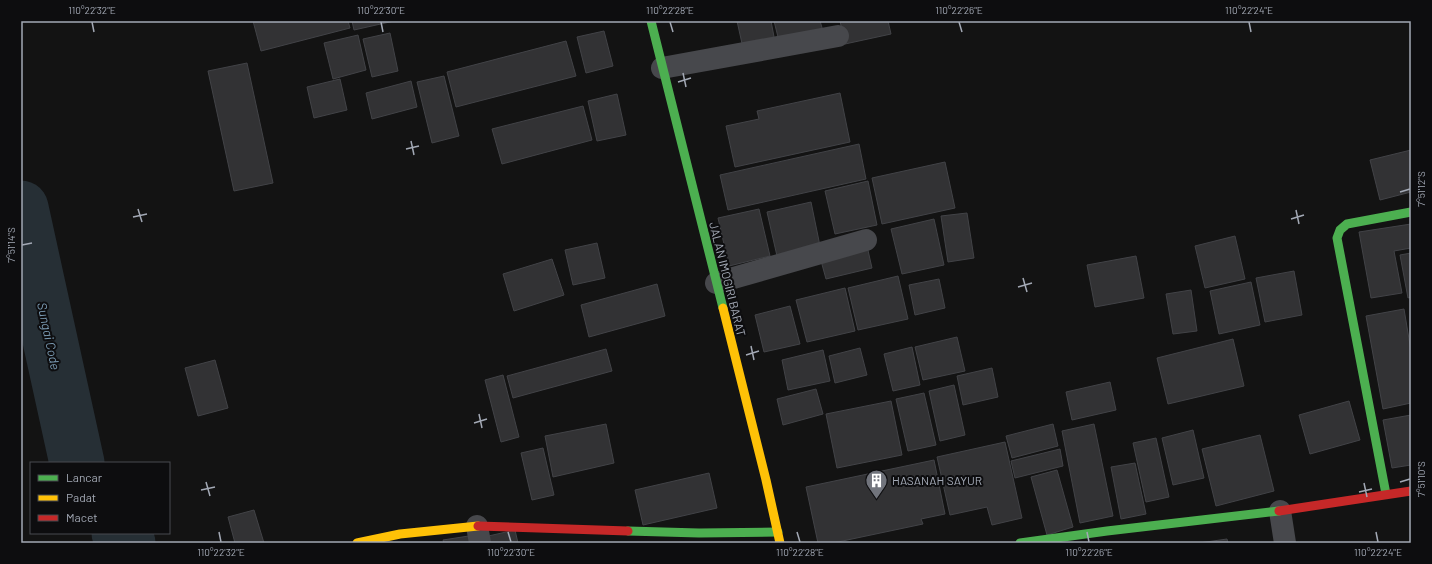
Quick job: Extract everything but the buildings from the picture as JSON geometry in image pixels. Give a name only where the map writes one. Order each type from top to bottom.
[{"type":"street","name":"JALAN IMOGIRI BARAT","points":[[651,21],[766,480],[780,543]]},
{"type":"street","points":[[662,68],[838,36]]},
{"type":"street","points":[[1386,494],[1337,238],[1338,232],[1342,226],[1347,224],[1411,212]]},
{"type":"street","points":[[716,283],[866,240]]},
{"type":"street","points":[[1020,543],[1107,531],[1280,511],[1411,491]]},
{"type":"street","points":[[1280,511],[1285,543]]},
{"type":"street","points":[[357,543],[400,534],[478,535],[778,532]]},
{"type":"waterway","name":"Sungai Code","points":[[21,208],[77,462]]},
{"type":"waterway","name":"Sungai Code","points":[[120,534],[128,543]]},
{"type":"traffic: fast","points":[[651,21],[723,308]]},
{"type":"traffic: fast","points":[[1386,494],[1337,238],[1340,230],[1347,224],[1411,212]]},
{"type":"traffic: fast","points":[[1020,543],[1107,531],[1279,511]]},
{"type":"traffic: fast","points":[[628,531],[699,533],[778,532]]},
{"type":"traffic: slow","points":[[723,308],[766,480],[780,543]]},
{"type":"traffic: slow","points":[[357,543],[400,534],[478,526]]},
{"type":"traffic: jam","points":[[1279,511],[1411,491]]},
{"type":"traffic: jam","points":[[478,526],[628,531]]},
{"type":"place","name":"HASANAH SAYUR","points":[[876,500]]}]
